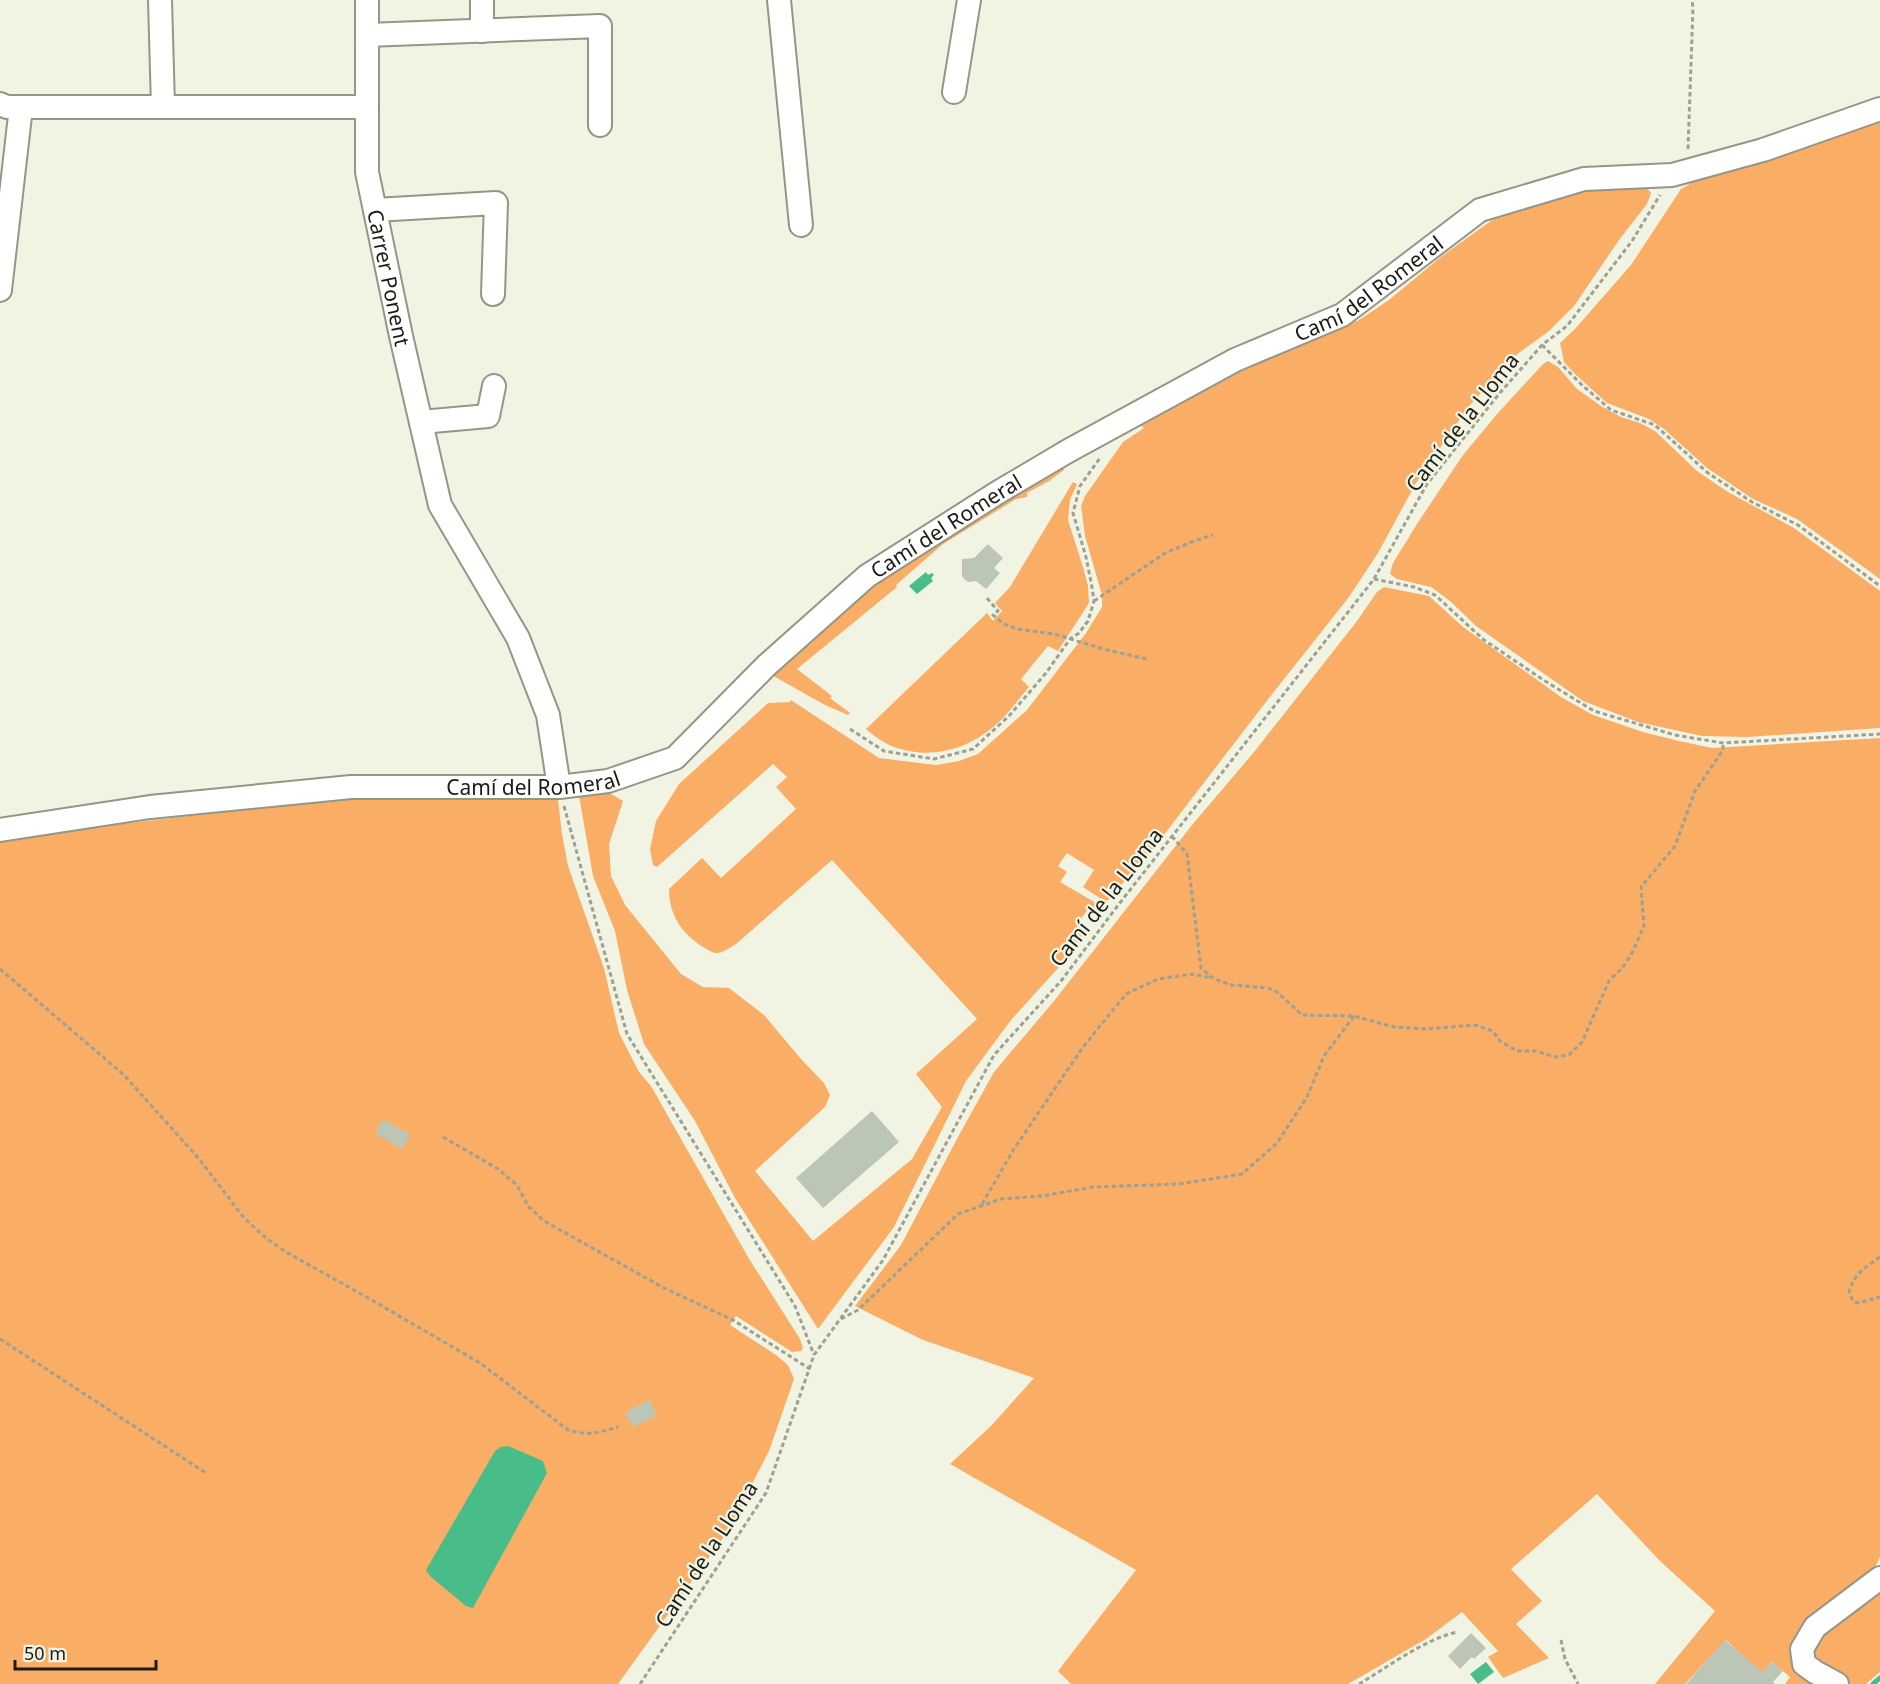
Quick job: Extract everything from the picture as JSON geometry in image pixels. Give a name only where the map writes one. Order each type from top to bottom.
[{"type":"street","points":[[159,0],[163,107]]},
{"type":"street","name":"Carrer Ponent","points":[[367,0],[367,172],[440,505],[518,638],[548,715],[559,787]]},
{"type":"street","points":[[482,0],[482,31]]},
{"type":"street","points":[[779,0],[801,225]]},
{"type":"street","points":[[954,92],[969,0]]},
{"type":"street","points":[[367,35],[600,26],[600,125]]},
{"type":"street","points":[[0,290],[10,106],[367,107]]},
{"type":"street","name":"Camí del Romeral","points":[[0,830],[150,807],[351,787],[559,787],[609,781],[675,758],[767,665],[867,576],[997,493],[1106,431],[1235,360],[1341,315],[1480,210],[1584,179],[1672,175],[1762,150],[1880,109]]},
{"type":"street","points":[[375,210],[496,203],[493,294]]},
{"type":"street","points":[[421,422],[488,416],[494,386]]},
{"type":"street","points":[[1838,1684],[1804,1664],[1802,1649],[1815,1627],[1880,1578]]},
{"type":"path","name":"Camí de la Lloma","points":[[639,1684],[766,1493],[814,1355],[883,1260],[994,1055],[1061,981],[1374,579],[1427,484],[1499,394],[1542,345],[1567,326],[1632,241],[1688,151],[1692,0]]},
{"type":"path","points":[[1542,345],[1611,410],[1655,425],[1708,473],[1752,502],[1798,525],[1880,586]]},
{"type":"path","points":[[850,729],[885,751],[934,759],[973,749],[1009,716],[1046,673],[1070,639],[1079,633],[1088,621],[1094,601],[1086,557],[1073,513],[1080,486],[1097,464],[1102,453],[1106,431]]},
{"type":"path","points":[[1094,601],[1165,553],[1194,540],[1213,535]]},
{"type":"path","points":[[1374,579],[1414,587],[1435,595],[1484,640],[1594,711],[1675,735],[1723,743],[1880,734]]},
{"type":"path","points":[[987,598],[998,611],[993,615],[1004,624],[1017,629],[1054,634],[1148,659]]},
{"type":"path","points":[[981,1206],[1014,1149],[1083,1047],[1126,994],[1158,979],[1192,974],[1232,985],[1268,988],[1277,992],[1302,1015],[1354,1016],[1394,1027],[1428,1029],[1475,1025],[1493,1031],[1500,1041],[1517,1051],[1536,1051],[1555,1057],[1569,1054],[1582,1042],[1609,981],[1623,967],[1632,953],[1644,926],[1641,887],[1675,846],[1695,791],[1723,750],[1723,743]]},
{"type":"path","points":[[559,787],[627,1034],[795,1306],[814,1355]]},
{"type":"path","points":[[1172,836],[1187,854],[1201,968],[1214,979]]},
{"type":"path","points":[[0,969],[124,1076],[200,1160],[244,1218],[267,1239],[480,1363],[567,1430],[584,1435],[618,1427]]},
{"type":"path","points":[[839,1319],[858,1310],[958,1214],[1001,1199],[1042,1196],[1093,1187],[1179,1184],[1242,1174],[1277,1143],[1307,1097],[1324,1056],[1354,1016]]},
{"type":"path","points":[[443,1137],[498,1169],[517,1185],[528,1206],[544,1221],[664,1288],[733,1320],[810,1369]]},
{"type":"path","points":[[1880,1257],[1857,1274],[1849,1292],[1853,1301],[1857,1303],[1880,1297]]},
{"type":"path","points":[[0,1339],[207,1473]]},
{"type":"path","points":[[1359,1684],[1427,1643],[1444,1635],[1458,1632]]},
{"type":"path","points":[[1561,1640],[1565,1659],[1578,1684]]},
{"type":"shaded area","points":[[1880,119],[1880,579],[1797,519],[1753,499],[1707,468],[1664,429],[1649,419],[1607,403],[1564,362],[1560,343],[1631,265],[1681,189],[1698,179],[1815,145]]},
{"type":"shaded area","points":[[1642,182],[1651,193],[1647,204],[1619,240],[1574,306],[1549,331],[1516,355],[1469,406],[1416,483],[1378,553],[1349,597],[1153,849],[1106,902],[1083,887],[1094,870],[1067,853],[1058,866],[1067,872],[1060,882],[1103,907],[1098,914],[1088,909],[1079,922],[1088,928],[1059,967],[1011,1020],[966,1081],[894,1227],[818,1329],[735,1198],[695,1121],[644,1044],[627,990],[615,931],[593,876],[579,796],[608,792],[623,801],[609,844],[611,876],[625,905],[681,974],[703,987],[729,988],[764,1015],[824,1083],[830,1095],[825,1107],[755,1171],[813,1241],[912,1159],[942,1107],[916,1074],[977,1019],[832,860],[729,949],[715,953],[696,942],[678,923],[671,907],[669,889],[702,858],[721,878],[796,809],[776,787],[787,777],[773,764],[657,867],[653,865],[650,849],[656,821],[679,784],[768,703],[790,702],[791,700],[879,758],[936,765],[959,761],[978,754],[1027,710],[1086,633],[1102,607],[1102,595],[1085,536],[1081,506],[1085,496],[1123,442],[1144,428],[1139,424],[1213,384],[1359,320],[1389,300],[1442,256],[1495,218],[1568,193]]},
{"type":"shaded area","points":[[1548,361],[1558,367],[1577,389],[1601,406],[1655,431],[1697,471],[1728,492],[1794,528],[1880,591],[1880,728],[1747,737],[1702,736],[1638,722],[1583,701],[1476,626],[1450,601],[1431,587],[1397,579],[1390,574],[1393,563],[1463,455],[1498,413]]},
{"type":"shaded area","points":[[1063,468],[1064,470],[1049,481],[1027,493],[1027,497],[1016,499],[943,544],[896,585],[897,587],[797,669],[832,696],[830,698],[850,713],[848,715],[825,705],[770,674],[887,571]]},
{"type":"shaded area","points":[[1073,482],[1077,484],[1070,500],[1068,520],[1088,586],[1089,603],[1058,651],[1048,646],[1021,679],[1029,687],[1007,714],[982,736],[971,742],[935,752],[922,753],[897,748],[869,732],[866,729],[987,613],[993,621],[1002,611],[995,603],[1010,587]]},
{"type":"shaded area","points":[[926,572],[928,575],[932,573],[934,575],[931,578],[933,581],[917,594],[909,586]]},
{"type":"shaded area","points":[[1384,587],[1429,596],[1463,627],[1561,697],[1593,715],[1643,732],[1712,748],[1880,738],[1880,1557],[1871,1576],[1797,1644],[1823,1684],[1785,1684],[1790,1677],[1772,1662],[1751,1684],[1743,1656],[1726,1640],[1685,1684],[1655,1684],[1715,1611],[1660,1561],[1597,1494],[1511,1569],[1542,1601],[1516,1624],[1549,1658],[1503,1678],[1488,1657],[1498,1651],[1462,1612],[1426,1639],[1348,1684],[1071,1684],[1058,1671],[1136,1570],[950,1464],[991,1426],[1034,1378],[923,1340],[855,1306],[901,1245],[994,1072],[1054,1001],[1192,825],[1254,752],[1357,621],[1377,592]]},
{"type":"shaded area","points":[[415,793],[554,793],[558,800],[568,866],[604,968],[619,1033],[639,1072],[651,1086],[748,1257],[800,1339],[803,1348],[801,1351],[792,1352],[736,1316],[730,1325],[788,1365],[794,1379],[769,1451],[728,1531],[618,1684],[0,1684],[0,841],[5,841],[0,838],[336,799]]},
{"type":"shaded area","points":[[508,1446],[543,1461],[547,1473],[473,1608],[466,1606],[426,1570],[495,1451]]},
{"type":"shaded area","points":[[1880,1584],[1880,1672],[1866,1684],[1846,1684],[1816,1665],[1811,1652],[1814,1639]]},
{"type":"shaded area","points":[[1486,1662],[1494,1672],[1478,1684],[1470,1674]]},
{"type":"building","points":[[988,544],[1003,558],[994,568],[1000,573],[986,589],[976,581],[968,582],[964,579],[962,559],[974,558]]},
{"type":"building","points":[[872,1111],[899,1142],[823,1208],[796,1178]]},
{"type":"building","points":[[383,1119],[410,1135],[402,1149],[375,1133]]},
{"type":"building","points":[[649,1400],[657,1415],[633,1427],[625,1412]]},
{"type":"building","points":[[1471,1633],[1486,1648],[1460,1669],[1448,1656]]},
{"type":"building","points":[[1725,1640],[1762,1672],[1772,1662],[1783,1671],[1773,1682],[1775,1684],[1686,1684]]},
{"type":"waterway","points":[[1873,1684],[1880,1678]]}]
